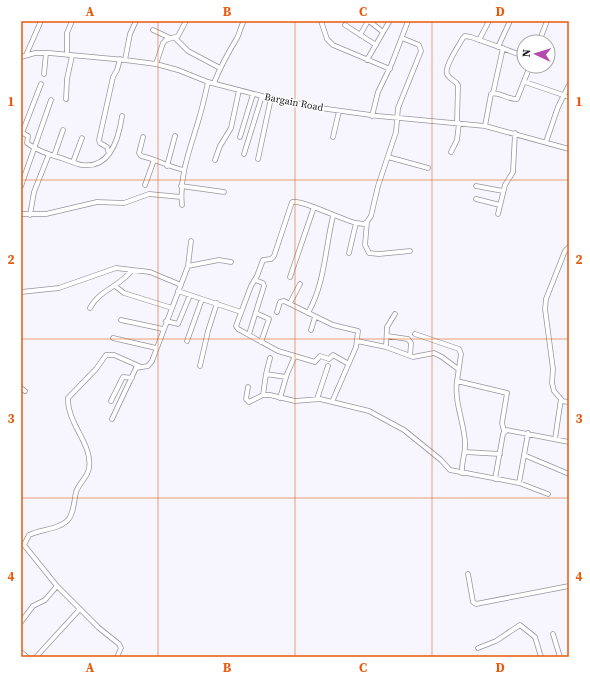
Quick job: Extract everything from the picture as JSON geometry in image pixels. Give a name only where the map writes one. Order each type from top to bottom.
[{"type":"street","points":[[26,55],[40,21]]},
{"type":"street","points":[[67,55],[67,33],[72,21]]},
{"type":"street","points":[[109,154],[107,147],[100,143],[99,140],[113,77],[122,59],[136,21]]},
{"type":"street","points":[[156,64],[163,43],[181,34],[186,21]]},
{"type":"street","points":[[214,84],[220,68],[237,38],[244,21]]},
{"type":"street","points":[[321,21],[329,42],[366,60],[390,68]]},
{"type":"street","points":[[360,35],[368,21],[384,32]]},
{"type":"street","points":[[372,116],[378,92],[390,68],[408,21]]},
{"type":"street","points":[[479,40],[489,21]]},
{"type":"street","points":[[498,47],[510,21]]},
{"type":"street","points":[[542,34],[547,21]]},
{"type":"street","points":[[366,60],[389,22]]},
{"type":"street","points":[[345,25],[376,45]]},
{"type":"street","points":[[153,30],[172,38],[193,54],[220,68]]},
{"type":"street","points":[[451,152],[457,140],[458,85],[447,75],[447,68],[465,36],[516,53]]},
{"type":"street","points":[[402,38],[420,45],[421,51],[400,103],[396,132],[378,186],[371,216],[367,222],[365,245],[369,253],[379,254],[410,251]]},
{"type":"street","points":[[486,126],[489,96],[493,93],[503,48]]},
{"type":"street","points":[[44,74],[46,53]]},
{"type":"street","name":"Bargain Road","points":[[21,57],[46,53],[122,59],[156,64],[178,70],[214,84],[271,98],[372,116],[486,126],[569,149]]},
{"type":"street","points":[[66,99],[67,79],[72,56]]},
{"type":"street","points":[[493,93],[511,99],[517,99],[528,74]]},
{"type":"street","points":[[182,205],[181,186],[184,170],[200,117],[208,82]]},
{"type":"street","points":[[525,82],[569,97]]},
{"type":"street","points":[[41,84],[22,132],[28,136],[27,143],[51,155],[81,165],[93,164],[100,161],[109,154],[117,140],[122,116]]},
{"type":"street","points":[[546,142],[558,107],[569,85]]},
{"type":"street","points":[[215,160],[220,146],[231,128],[239,90]]},
{"type":"street","points":[[240,137],[253,94]]},
{"type":"street","points":[[244,154],[262,96]]},
{"type":"street","points":[[258,159],[271,98]]},
{"type":"street","points":[[21,186],[51,100]]},
{"type":"street","points":[[333,137],[339,111]]},
{"type":"street","points":[[30,214],[34,192],[63,130]]},
{"type":"street","points":[[498,214],[503,191],[514,168],[514,133]]},
{"type":"street","points":[[167,166],[174,136]]},
{"type":"street","points":[[143,137],[139,155],[167,166],[184,170]]},
{"type":"street","points":[[73,162],[82,138]]},
{"type":"street","points":[[388,157],[428,168]]},
{"type":"street","points":[[145,185],[154,160]]},
{"type":"street","points":[[181,186],[224,192]]},
{"type":"street","points":[[476,186],[503,191]]},
{"type":"street","points":[[21,214],[61,211],[97,202],[124,203],[149,194],[181,197]]},
{"type":"street","points":[[476,199],[500,205]]},
{"type":"street","points":[[347,363],[333,355],[329,358],[320,356],[315,362],[295,356],[261,342],[237,328],[241,312],[262,260],[271,259],[274,256],[292,202],[296,201],[314,207],[333,216],[356,223],[367,222]]},
{"type":"street","points":[[290,277],[314,207]]},
{"type":"street","points":[[308,313],[321,284],[325,252],[333,216]]},
{"type":"street","points":[[350,254],[356,223]]},
{"type":"street","points":[[117,657],[121,648],[119,644],[103,632],[57,586],[24,545],[29,535],[66,522],[73,510],[78,487],[89,470],[89,454],[71,419],[68,410],[68,398],[96,369],[106,355],[114,355],[139,366],[148,366],[151,364],[188,266],[191,241]]},
{"type":"street","points":[[555,439],[561,401],[554,391],[552,383],[553,369],[544,309],[561,260],[569,247]]},
{"type":"street","points":[[188,266],[219,260],[231,262]]},
{"type":"street","points":[[21,292],[60,288],[112,268],[150,272],[181,285]]},
{"type":"street","points":[[90,308],[98,297],[123,281],[132,270]]},
{"type":"street","points":[[249,334],[264,284],[254,280]]},
{"type":"street","points":[[290,303],[300,284]]},
{"type":"street","points":[[115,286],[124,293],[172,308]]},
{"type":"street","points":[[178,291],[241,312]]},
{"type":"street","points":[[166,321],[177,325],[180,323],[190,295]]},
{"type":"street","points":[[187,341],[202,299]]},
{"type":"street","points":[[277,312],[281,301],[290,303],[334,326],[356,330],[359,333],[332,402]]},
{"type":"street","points":[[200,366],[208,331],[217,304]]},
{"type":"street","points":[[256,313],[269,319],[261,342]]},
{"type":"street","points":[[386,347],[388,324],[395,314]]},
{"type":"street","points":[[311,330],[315,317]]},
{"type":"street","points":[[121,320],[163,329]]},
{"type":"street","points":[[415,334],[428,337],[459,349],[461,354],[458,369],[457,402],[465,439],[462,473]]},
{"type":"street","points":[[387,336],[408,339],[410,343],[410,356]]},
{"type":"street","points":[[113,338],[156,348]]},
{"type":"street","points":[[357,341],[386,347],[410,356],[434,353],[458,369]]},
{"type":"street","points":[[280,398],[286,377],[295,356]]},
{"type":"street","points":[[263,395],[270,358]]},
{"type":"street","points":[[112,419],[135,371],[139,366]]},
{"type":"street","points":[[317,399],[328,366]]},
{"type":"street","points":[[266,374],[286,377]]},
{"type":"street","points":[[111,401],[123,377],[132,378]]},
{"type":"street","points":[[457,381],[507,393],[502,423],[504,431],[496,479]]},
{"type":"street","points":[[248,387],[248,402],[263,395],[295,401],[317,399],[369,411],[400,427],[441,460],[450,470],[519,483],[548,494]]},
{"type":"street","points":[[561,401],[569,402]]},
{"type":"street","points":[[504,431],[510,430],[528,433],[569,442]]},
{"type":"street","points":[[519,483],[528,433]]},
{"type":"street","points":[[465,452],[500,454]]},
{"type":"street","points":[[524,455],[569,474]]},
{"type":"street","points":[[468,574],[473,602],[476,604],[569,586]]},
{"type":"street","points":[[21,622],[33,606],[45,600],[57,586]]},
{"type":"street","points":[[36,657],[80,609]]},
{"type":"street","points":[[478,648],[496,641],[520,625],[535,637],[541,657]]},
{"type":"street","points":[[553,634],[560,657]]},
{"type":"street","points":[[21,652],[27,657]]}]
